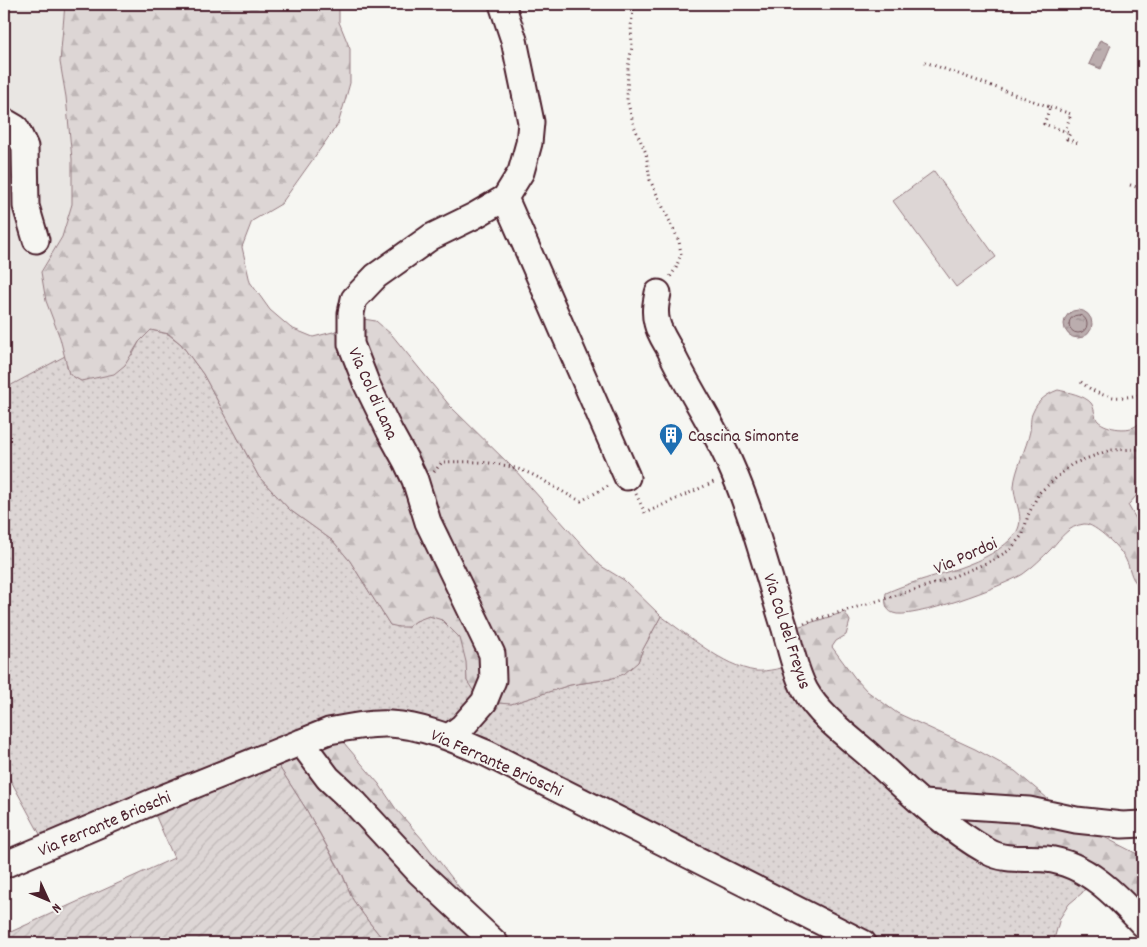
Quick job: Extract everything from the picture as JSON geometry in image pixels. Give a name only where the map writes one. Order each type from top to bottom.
[{"type":"street","name":"Via Col di Lana","points":[[449,737],[462,728],[484,702],[493,680],[492,654],[432,529],[406,461],[367,385],[351,344],[350,314],[354,299],[376,276],[431,237],[505,198],[521,172],[529,143],[531,122],[514,40],[502,4]]},
{"type":"street","points":[[4,120],[16,128],[25,147],[26,206],[36,240]]},
{"type":"street","points":[[505,198],[627,476]]},
{"type":"street","name":"Via Col del Freyus","points":[[658,293],[655,308],[657,324],[679,371],[716,433],[742,490],[763,553],[795,666],[804,689],[813,704],[953,828],[989,852],[1005,858],[1048,859],[1074,866],[1092,877],[1143,924]]},
{"type":"street","name":"Via Ferrante Brioschi","points":[[4,865],[150,803],[329,731],[359,725],[382,724],[418,728],[449,737],[540,780],[863,943]]},
{"type":"street","points":[[300,742],[328,778],[356,804],[419,872],[495,943]]},
{"type":"street","points":[[923,803],[1029,810],[1076,820],[1122,825],[1143,824]]},
{"type":"path","points":[[634,4],[630,25],[632,47],[628,68],[627,100],[634,126],[646,153],[650,180],[678,241],[681,254],[676,268],[658,293]]},
{"type":"path","points":[[925,62],[1071,114],[1065,131]]},
{"type":"path","points":[[1050,107],[1044,124],[1070,133],[1067,139],[1081,144]]},
{"type":"path","points":[[1130,185],[1143,189]]},
{"type":"path","points":[[1081,382],[1092,391],[1103,396],[1125,398],[1143,394]]},
{"type":"path","name":"Via Pordoi","points":[[784,628],[848,611],[937,583],[989,562],[1010,550],[1024,534],[1028,515],[1038,493],[1072,464],[1110,450],[1143,449]]},
{"type":"path","points":[[432,478],[434,471],[442,462],[478,460],[506,466],[535,476],[566,494],[581,500],[627,476],[645,513],[735,473]]},
{"type":"shaded area","points":[[4,4],[65,4],[60,62],[66,97],[72,159],[72,204],[62,237],[41,272],[65,356],[4,389]]},
{"type":"green space","points":[[65,4],[339,4],[339,22],[350,49],[350,83],[338,124],[281,204],[252,221],[242,247],[250,282],[270,310],[291,328],[313,337],[333,332],[363,319],[376,321],[392,335],[450,406],[515,470],[601,566],[624,580],[661,616],[638,662],[624,674],[610,679],[570,685],[511,704],[484,702],[467,681],[466,662],[460,638],[442,620],[429,616],[416,621],[408,627],[390,625],[350,561],[333,541],[290,510],[259,477],[203,374],[181,344],[169,334],[151,330],[139,342],[125,365],[114,374],[81,381],[69,374],[60,338],[46,301],[41,272],[62,237],[72,204],[72,159],[66,97],[60,62]]},
{"type":"green space","points":[[934,171],[996,257],[956,287],[893,201]]},
{"type":"green space","points":[[151,330],[168,334],[181,344],[203,374],[259,477],[290,510],[333,541],[350,561],[390,625],[408,627],[420,619],[429,616],[443,620],[455,630],[464,648],[467,664],[467,681],[511,704],[570,685],[610,679],[638,662],[661,616],[706,649],[743,668],[761,671],[795,666],[1093,877],[1082,893],[1069,904],[1060,918],[1053,943],[863,943],[540,780],[389,724],[47,847],[4,768],[4,389],[65,356],[69,374],[81,381],[93,377],[133,354],[139,342]]},
{"type":"green space","points":[[1058,390],[1075,394],[1088,400],[1098,421],[1113,428],[1125,429],[1136,426],[1140,421],[1143,408],[1143,494],[1138,494],[1128,505],[1143,531],[1143,588],[1133,579],[1126,560],[1114,544],[1095,528],[1084,524],[1069,530],[1034,565],[1013,579],[958,601],[937,607],[903,614],[890,612],[886,605],[886,593],[968,565],[999,549],[1011,539],[1019,526],[1020,520],[1014,486],[1016,473],[1030,431],[1032,414],[1037,404],[1043,398]]},
{"type":"green space","points":[[845,612],[850,621],[846,635],[836,641],[832,647],[867,691],[897,713],[975,749],[1015,771],[1047,798],[1069,823],[1082,830],[1100,835],[1143,857],[1143,924],[1093,877],[1005,858],[813,704],[784,628],[800,626]]},
{"type":"green space","points":[[329,731],[344,743],[379,784],[396,809],[423,840],[474,907],[515,943],[386,943],[353,900],[342,873],[306,809],[271,754]]},
{"type":"green space","points":[[271,754],[306,809],[342,874],[353,900],[386,943],[4,943],[4,935],[174,858],[150,803]]},
{"type":"water","points":[[1100,40],[1111,45],[1101,69],[1089,64]]},
{"type":"water","points":[[1078,310],[1088,314],[1092,324],[1088,334],[1078,338],[1068,334],[1064,324],[1068,314]]},
{"type":"place","name":"Cascina Simonte","points":[[671,456]]}]
